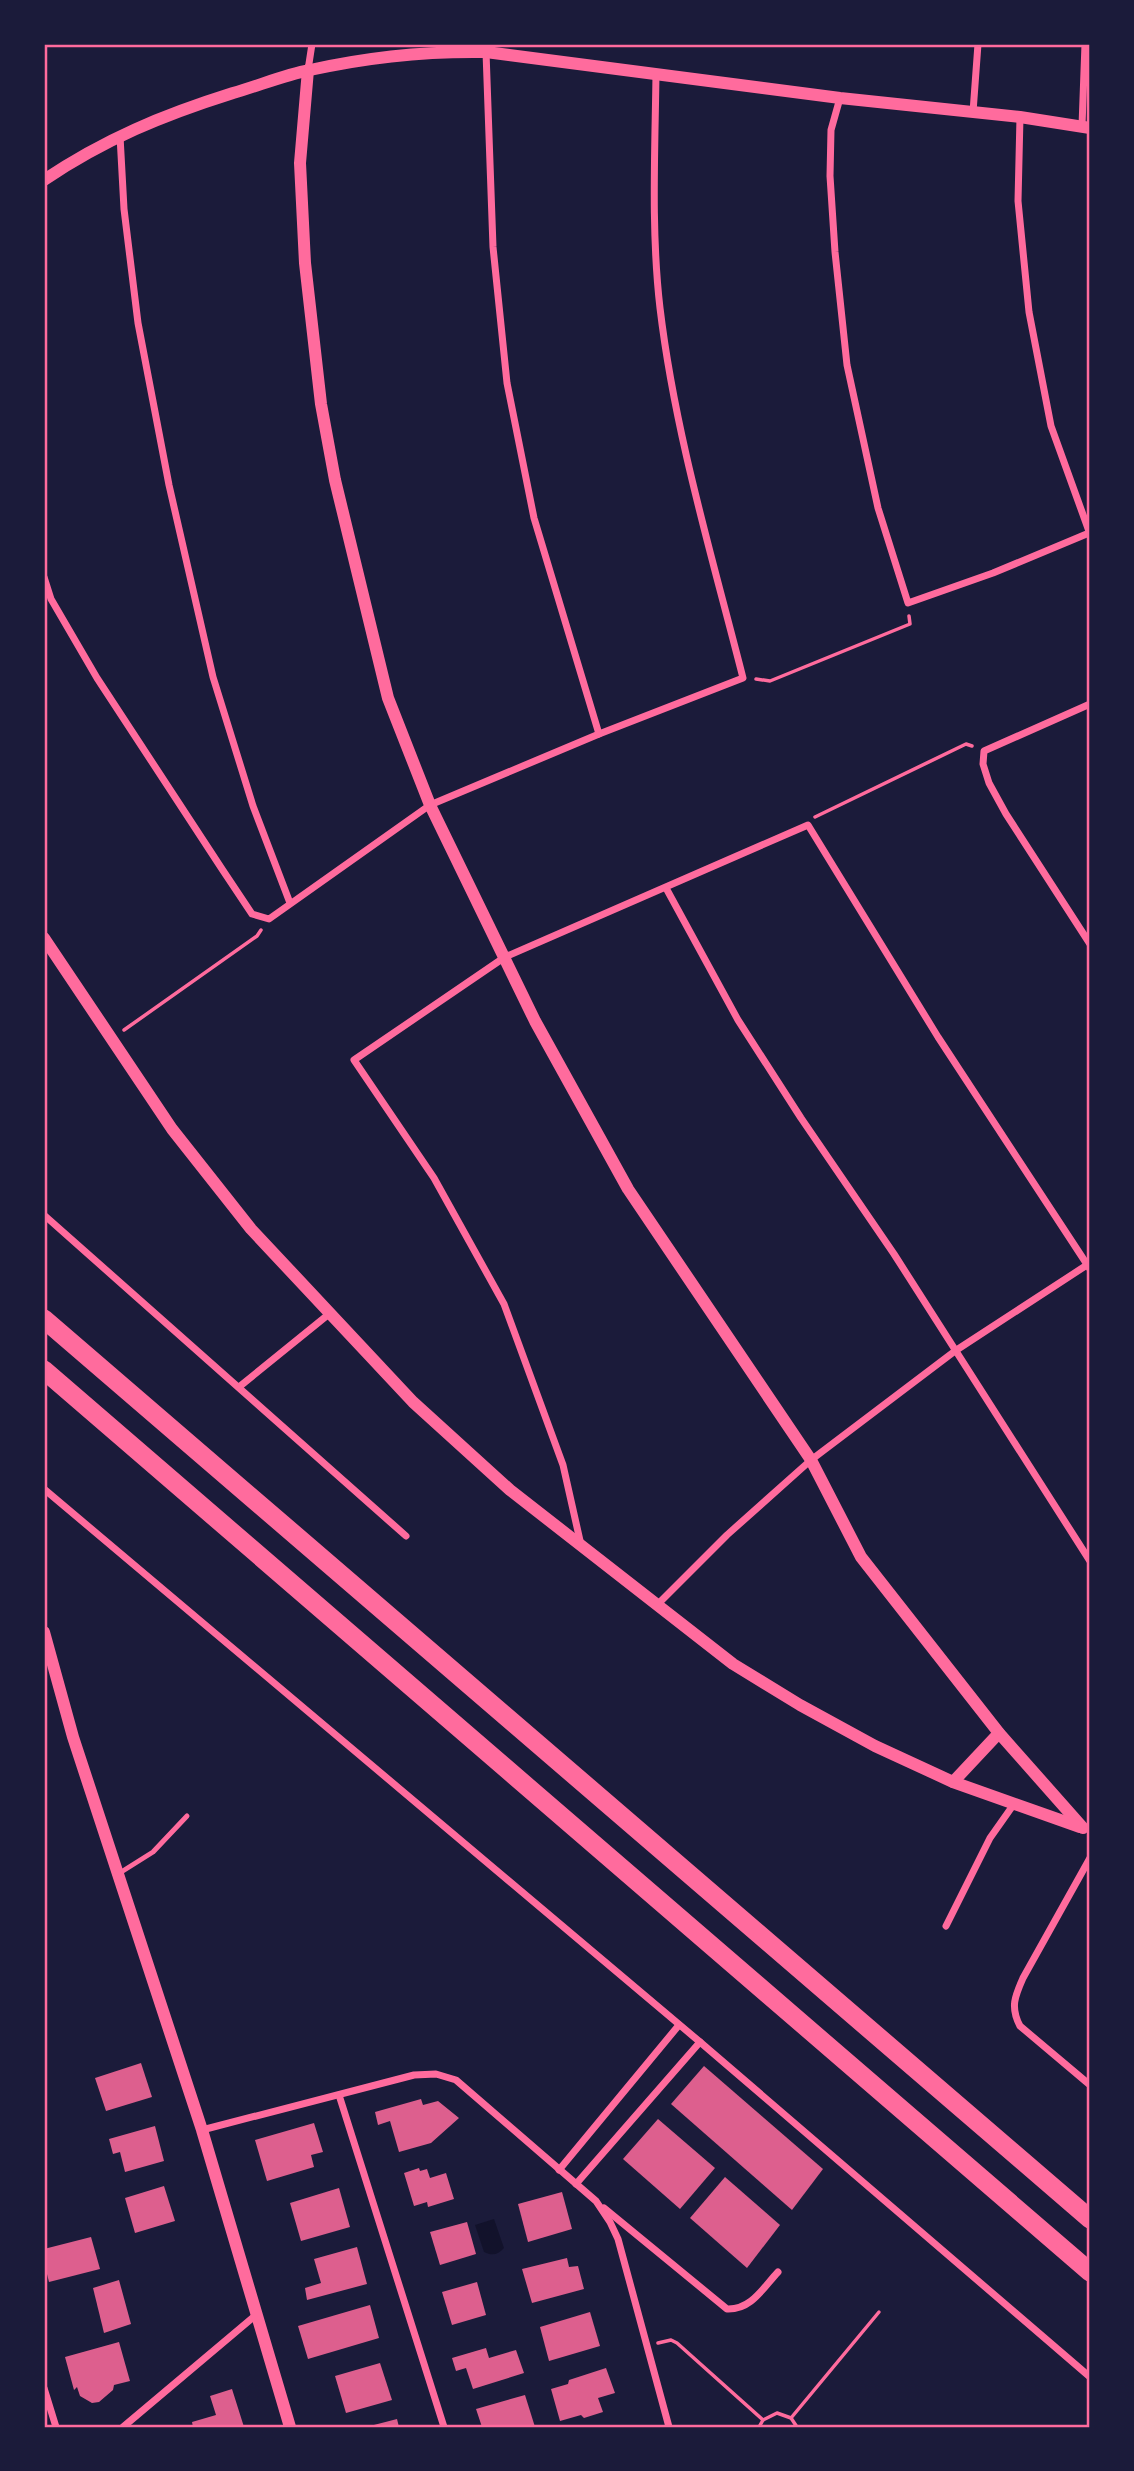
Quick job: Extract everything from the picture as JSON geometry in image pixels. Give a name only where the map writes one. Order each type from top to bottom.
[{"type":"highway","points":[[44,1320],[1090,2219]]},
{"type":"highway","points":[[44,1370],[1090,2272]]},
{"type":"street","points":[[312,44],[300,163],[305,263],[321,404],[335,480],[388,698],[430,805],[534,1021],[628,1189],[811,1460],[861,1557],[999,1733],[1086,1830]]},
{"type":"street","points":[[974,112],[978,44]]},
{"type":"street","points":[[44,180],[79,157],[177,110],[308,70],[426,53],[486,52],[1086,127],[1085,44]]},
{"type":"street","points":[[486,52],[493,247],[507,383],[534,518],[599,734]]},
{"type":"street","points":[[44,577],[51,599],[97,678],[229,880],[252,914],[269,919],[430,805],[599,734],[743,678],[694,487],[660,308],[656,242],[656,74]]},
{"type":"street","points":[[840,98],[831,130],[830,176],[847,365],[877,508],[908,603],[1090,534],[1051,426],[1029,312],[1018,201],[1020,117]]},
{"type":"street","points":[[120,136],[124,209],[138,323],[169,485],[213,677],[253,806],[290,903]]},
{"type":"street","points":[[1090,705],[984,751],[983,764],[995,793],[1090,944]]},
{"type":"street","points":[[581,1546],[563,1465],[504,1304],[435,1178],[354,1060],[505,957],[808,825],[938,1037],[1089,1265],[956,1351],[811,1460],[727,1535],[658,1604]]},
{"type":"street","points":[[666,888],[738,1020],[956,1351],[1090,1561]]},
{"type":"street","points":[[44,939],[172,1129],[251,1229],[413,1402],[510,1490],[733,1664],[800,1705],[875,1746],[953,1782],[1086,1830]]},
{"type":"street","points":[[44,1215],[406,1536]]},
{"type":"street","points":[[239,1387],[329,1314]]},
{"type":"street","points":[[44,1489],[700,2042],[1090,2376]]},
{"type":"street","points":[[44,1632],[73,1737],[202,2130],[290,2427]]},
{"type":"street","points":[[953,1782],[999,1733]]},
{"type":"street","points":[[946,1926],[990,1838],[1014,1804]]},
{"type":"street","points":[[1090,1858],[1023,1978],[1014,1998],[1013,2012],[1020,2026],[1090,2085]]},
{"type":"street","points":[[559,2170],[679,2025]]},
{"type":"street","points":[[576,2185],[700,2042]]},
{"type":"street","points":[[202,2130],[414,2075],[436,2074],[456,2080],[576,2185],[727,2309],[746,2306],[778,2272]]},
{"type":"street","points":[[339,2095],[444,2427]]},
{"type":"street","points":[[596,2201],[618,2239],[669,2427]]},
{"type":"street","points":[[123,2427],[256,2315]]},
{"type":"street","points":[[44,2388],[56,2427]]},
{"type":"lane","points":[[118,1874],[153,1852],[187,1816]]},
{"type":"path","points":[[743,678],[770,681],[910,624],[908,603]]},
{"type":"path","points":[[808,825],[817,814],[967,744],[984,751]]},
{"type":"path","points":[[111,1040],[257,936],[269,919]]},
{"type":"path","points":[[791,2418],[879,2312]]},
{"type":"path","points":[[646,2345],[671,2340],[677,2343],[763,2420]]},
{"type":"path","points":[[759,2427],[763,2420],[777,2413],[791,2418],[797,2427]]},
{"type":"shaded area","points":[[494,2219],[504,2248],[492,2254],[484,2252],[475,2225]]},
{"type":"building","points":[[141,2063],[152,2097],[106,2111],[95,2078]]},
{"type":"building","points":[[704,2066],[823,2169],[792,2210],[671,2104]]},
{"type":"building","points":[[421,2099],[423,2105],[438,2101],[459,2118],[431,2143],[399,2152],[390,2121],[378,2125],[375,2112]]},
{"type":"building","points":[[658,2119],[715,2168],[680,2209],[623,2159]]},
{"type":"building","points":[[314,2123],[323,2152],[311,2155],[314,2167],[267,2181],[255,2140]]},
{"type":"building","points":[[155,2126],[164,2161],[125,2172],[120,2152],[113,2154],[109,2139]]},
{"type":"building","points":[[419,2168],[420,2171],[427,2169],[430,2178],[446,2173],[454,2199],[428,2207],[427,2202],[414,2206],[404,2173]]},
{"type":"building","points":[[725,2177],[780,2225],[747,2268],[690,2218]]},
{"type":"building","points":[[164,2186],[175,2221],[135,2233],[125,2198]]},
{"type":"building","points":[[339,2188],[350,2227],[301,2241],[290,2203]]},
{"type":"building","points":[[562,2192],[572,2229],[528,2242],[518,2204]]},
{"type":"building","points":[[467,2222],[476,2254],[440,2265],[430,2232]]},
{"type":"building","points":[[91,2237],[100,2269],[49,2282],[44,2249]]},
{"type":"building","points":[[357,2247],[367,2284],[307,2300],[305,2288],[321,2283],[314,2259]]},
{"type":"building","points":[[567,2258],[569,2267],[578,2266],[584,2289],[532,2303],[522,2269]]},
{"type":"building","points":[[119,2280],[131,2324],[104,2333],[93,2288]]},
{"type":"building","points":[[477,2282],[486,2315],[452,2325],[442,2292]]},
{"type":"building","points":[[370,2305],[379,2338],[308,2359],[298,2326]]},
{"type":"building","points":[[590,2312],[600,2346],[549,2361],[540,2327]]},
{"type":"building","points":[[119,2342],[130,2381],[114,2385],[113,2390],[99,2402],[92,2403],[80,2396],[77,2387],[74,2390],[65,2357]]},
{"type":"building","points":[[486,2348],[489,2358],[516,2350],[524,2373],[473,2389],[466,2368],[456,2371],[452,2358]]},
{"type":"building","points":[[380,2363],[392,2400],[346,2413],[335,2376]]},
{"type":"building","points":[[606,2368],[615,2393],[598,2398],[603,2412],[560,2421],[551,2389]]},
{"type":"building","points":[[232,2389],[244,2427],[193,2427],[192,2422],[216,2415],[210,2396]]},
{"type":"building","points":[[525,2395],[535,2427],[482,2427],[476,2409]]},
{"type":"building","points":[[397,2419],[399,2427],[370,2427],[370,2426]]}]
